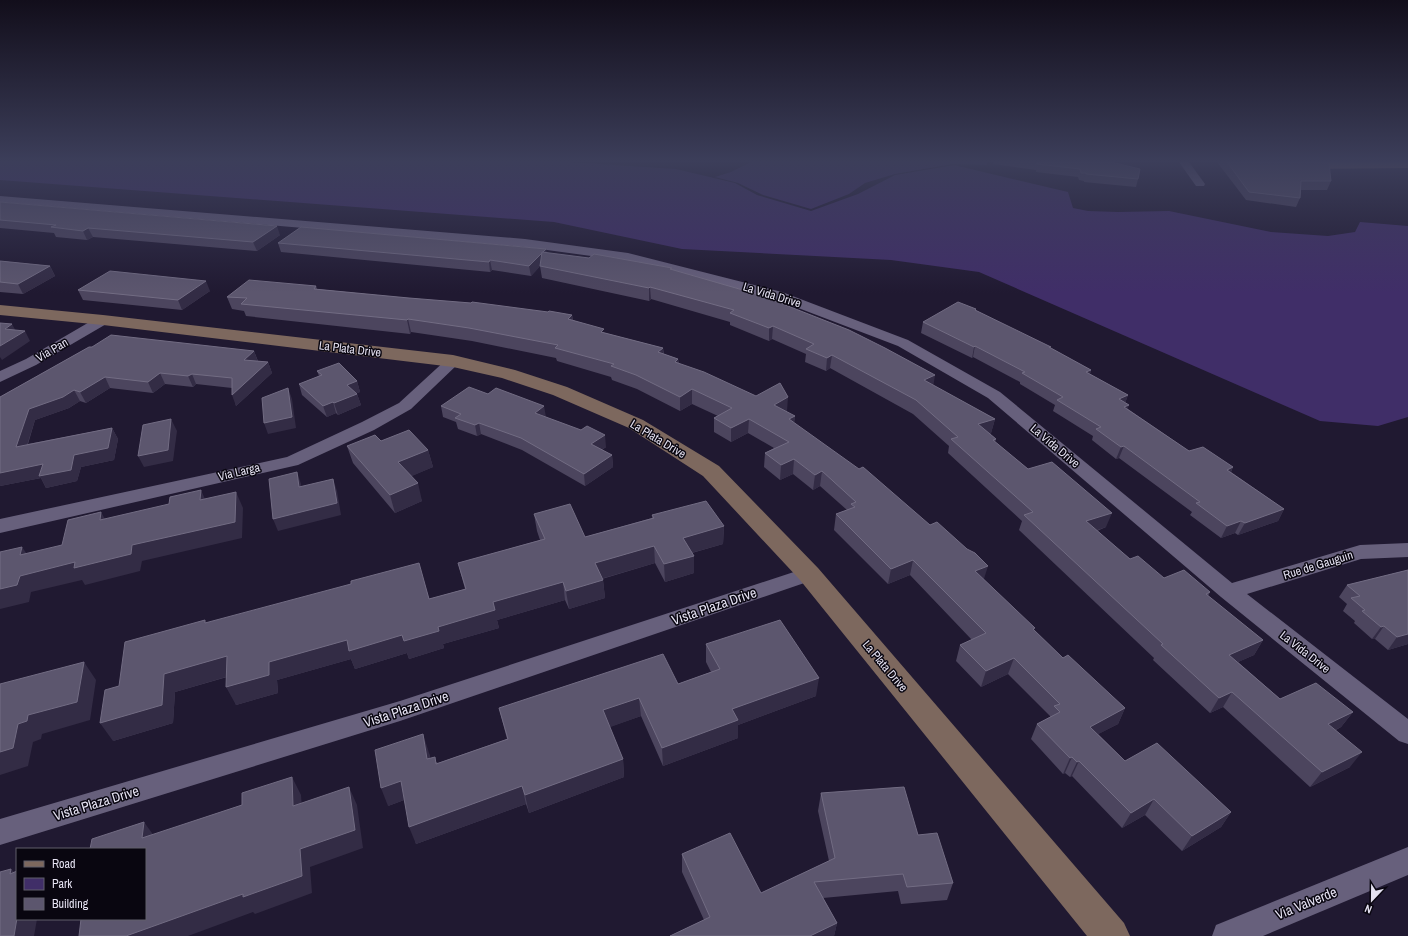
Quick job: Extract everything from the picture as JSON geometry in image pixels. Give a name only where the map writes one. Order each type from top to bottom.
[{"type":"street","name":"La Vida Drive","points":[[80,206],[525,243],[628,257],[777,295],[903,343],[994,395],[1229,592],[1408,733]]},
{"type":"street","name":"La Plata Drive","points":[[0,310],[103,320],[453,361],[508,374],[560,390],[636,424],[711,471],[809,574],[1111,936]]},
{"type":"street","name":"Via Pan","points":[[0,377],[31,362],[103,320]]},
{"type":"street","name":"Via Larga","points":[[0,526],[292,460],[368,426],[405,406],[453,361]]},
{"type":"street","name":"Rue de Gauguin","points":[[1229,592],[1360,552],[1408,550]]},
{"type":"street","name":"Vista Plaza Drive","points":[[0,832],[400,711],[809,574]]},
{"type":"street","name":"Via Valverde","points":[[1227,936],[1408,861]]},
{"type":"green space","points":[[339,206],[793,206],[811,211],[826,206],[1072,206],[1073,208],[1088,211],[1169,211],[1271,232],[1328,236],[1355,232],[1360,222],[1408,226],[1408,417],[1378,426],[1320,421],[979,272],[891,260],[682,249],[554,222]]},
{"type":"green space","points":[[800,206],[819,206],[811,209]]},
{"type":"building","points":[[0,206],[42,206],[277,226],[253,242],[88,228],[83,231],[51,227],[56,225],[0,220]]},
{"type":"building","points":[[301,227],[546,249],[529,266],[490,260],[489,262],[278,243]]},
{"type":"building","points":[[542,252],[589,258],[594,254],[672,268],[670,269],[760,295],[849,330],[935,375],[924,380],[995,419],[978,424],[996,439],[993,440],[1028,469],[1052,462],[1112,513],[1086,521],[1130,559],[1138,556],[1164,578],[1184,570],[1210,592],[1206,594],[1263,640],[1229,655],[1280,699],[1316,683],[1353,712],[1328,724],[1362,752],[1322,772],[1232,692],[1219,698],[1024,515],[1033,512],[951,439],[958,437],[916,400],[832,355],[827,358],[806,349],[814,344],[773,326],[769,328],[730,313],[734,310],[650,287],[540,266]]},
{"type":"building","points":[[0,261],[50,266],[18,284],[0,282]]},
{"type":"building","points":[[110,271],[206,281],[178,300],[78,290]]},
{"type":"building","points":[[249,280],[316,286],[314,289],[472,302],[572,315],[568,319],[604,329],[601,332],[663,348],[658,352],[678,359],[675,362],[704,372],[756,396],[780,383],[788,397],[774,405],[795,416],[789,419],[859,469],[863,467],[930,525],[937,522],[967,549],[975,553],[988,566],[975,571],[1035,628],[1033,629],[1063,658],[1068,655],[1125,708],[1090,727],[1125,761],[1157,743],[1231,812],[1192,836],[1154,799],[1131,813],[1079,761],[1077,762],[1072,757],[1070,758],[1037,724],[1060,712],[1054,706],[1060,704],[1014,658],[986,671],[960,645],[986,633],[913,560],[891,569],[836,514],[855,507],[851,504],[856,502],[822,471],[815,475],[794,459],[781,465],[765,453],[789,442],[749,419],[731,428],[714,418],[732,408],[692,389],[680,397],[636,375],[611,366],[614,364],[555,348],[558,345],[469,328],[408,319],[241,304],[247,298],[227,297]]},
{"type":"building","points":[[958,302],[976,309],[975,310],[1051,347],[1049,347],[1091,370],[1086,372],[1128,395],[1119,399],[1129,405],[1124,407],[1189,451],[1203,447],[1233,467],[1227,470],[1284,509],[1245,523],[1241,521],[1227,526],[1196,503],[1200,502],[1124,446],[1121,447],[1096,429],[1101,427],[1057,400],[1063,397],[1022,373],[1025,372],[975,346],[974,347],[923,322]]},
{"type":"building","points":[[0,323],[12,324],[5,329],[25,331],[0,346]]},
{"type":"building","points":[[111,335],[254,351],[244,360],[268,362],[232,395],[232,378],[192,374],[188,376],[160,373],[148,382],[105,377],[80,392],[74,390],[63,397],[29,409],[16,447],[112,428],[108,448],[74,455],[71,470],[39,476],[43,464],[0,473],[0,397],[89,347],[92,347]]},
{"type":"building","points":[[339,363],[357,381],[347,385],[357,394],[323,406],[299,384],[322,375],[317,371]]},
{"type":"building","points":[[469,387],[488,394],[496,388],[544,406],[535,413],[581,430],[587,426],[605,435],[591,444],[612,455],[584,474],[521,438],[479,423],[475,425],[455,418],[461,414],[441,406]]},
{"type":"building","points":[[288,388],[292,417],[264,423],[262,398]]},
{"type":"building","points":[[171,419],[168,450],[138,456],[143,425]]},
{"type":"building","points":[[409,430],[428,450],[398,462],[418,483],[390,495],[347,446],[375,435],[381,441]]},
{"type":"building","points":[[297,472],[299,487],[333,479],[337,503],[273,519],[269,479]]},
{"type":"building","points":[[201,490],[200,500],[236,492],[235,522],[132,545],[131,554],[74,568],[75,562],[20,576],[17,585],[0,589],[0,552],[22,547],[20,555],[62,545],[68,520],[101,512],[100,520],[169,504],[170,497]]},
{"type":"building","points":[[706,501],[724,526],[683,538],[694,556],[664,564],[654,546],[595,563],[603,580],[566,591],[563,582],[493,602],[495,610],[438,627],[439,631],[404,641],[402,635],[349,651],[347,640],[269,662],[269,675],[226,687],[227,656],[164,674],[162,705],[100,723],[105,690],[119,686],[125,642],[205,620],[205,623],[351,584],[351,581],[419,563],[429,599],[466,589],[458,563],[545,539],[534,514],[570,504],[585,537],[654,518],[652,515]]},
{"type":"building","points":[[1408,570],[1408,634],[1397,637],[1384,626],[1381,627],[1362,611],[1365,610],[1351,598],[1360,596],[1347,585]]},
{"type":"building","points":[[780,620],[819,678],[732,709],[738,720],[662,748],[639,698],[603,710],[623,759],[525,795],[522,786],[409,827],[401,781],[381,788],[375,750],[423,734],[427,759],[435,757],[436,764],[508,739],[499,708],[663,654],[678,684],[720,669],[706,644]]},
{"type":"building","points":[[84,662],[77,702],[28,715],[27,721],[18,724],[13,748],[0,752],[0,684]]},
{"type":"building","points":[[292,777],[293,806],[349,787],[355,830],[300,849],[302,876],[243,897],[243,894],[126,936],[79,936],[81,920],[146,920],[146,848],[90,848],[92,839],[144,822],[142,838],[242,805],[242,793]]},
{"type":"building","points":[[904,787],[918,835],[937,833],[953,883],[907,887],[903,874],[814,882],[837,923],[810,936],[670,936],[710,917],[682,854],[730,833],[761,893],[835,858],[821,793]]},
{"type":"building","points":[[11,869],[10,874],[16,871],[17,920],[14,936],[0,936],[0,872]]}]
